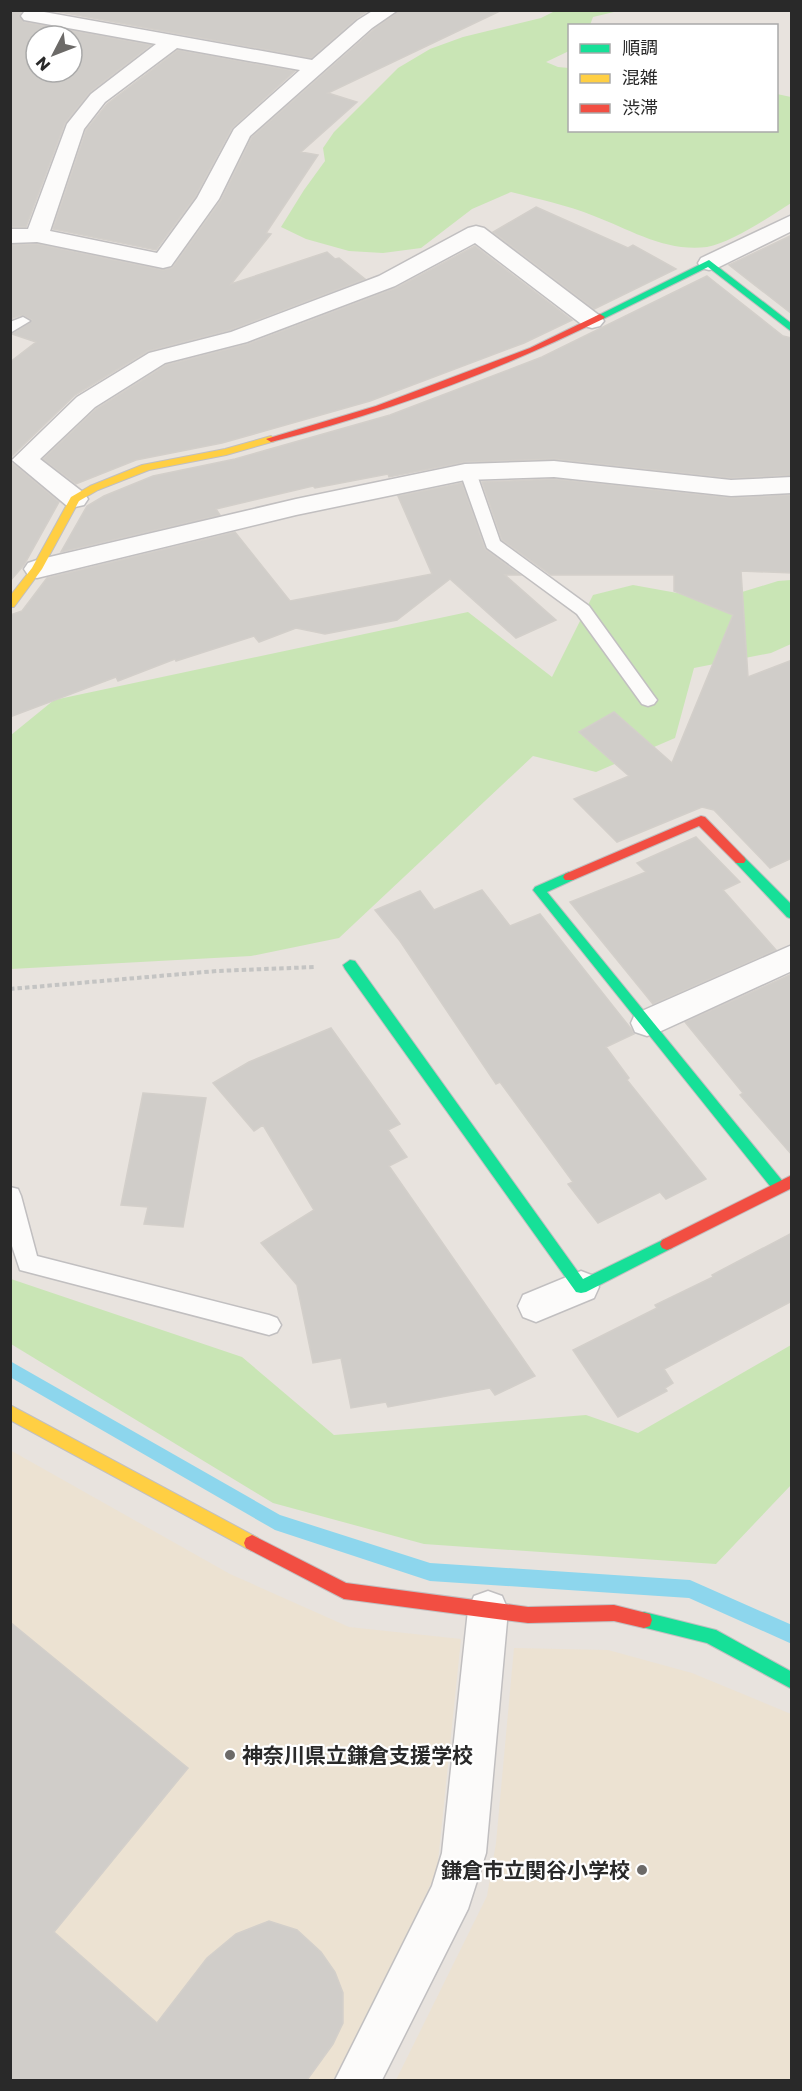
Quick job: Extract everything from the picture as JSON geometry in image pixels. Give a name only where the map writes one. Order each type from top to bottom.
[{"type":"street","points":[[10,236],[37,235],[163,261],[208,199],[241,133],[364,24],[389,10]]},
{"type":"street","points":[[29,17],[316,67]]},
{"type":"street","points":[[37,235],[74,128],[98,98],[172,42]]},
{"type":"street","points":[[10,604],[37,569],[75,499],[146,467],[226,452],[380,408],[533,350],[792,222]]},
{"type":"street","points":[[75,499],[18,461],[86,402],[157,358],[238,337],[377,285],[476,233],[592,321]]},
{"type":"street","points":[[709,263],[792,329]]},
{"type":"street","points":[[37,569],[296,507],[468,472],[554,469],[731,488],[792,485]]},
{"type":"street","points":[[536,1306],[581,1287],[785,1184],[647,1023],[539,890],[701,820],[792,914]]},
{"type":"street","points":[[647,1023],[792,957]]},
{"type":"street","points":[[350,965],[581,1287]]},
{"type":"street","points":[[10,1412],[181,1506],[344,1591],[528,1615],[614,1613],[710,1636],[792,1681]]},
{"type":"street","points":[[358,2080],[452,1893],[464,1853],[488,1610]]},
{"type":"lane","points":[[468,472],[493,544],[583,610],[648,700]]},
{"type":"lane","points":[[10,1196],[28,1263],[269,1325]]},
{"type":"path","points":[[10,989],[205,972],[350,965]]},
{"type":"shaded area","name":"神奈川県立鎌倉支援学校","points":[[10,1450],[230,1574],[349,1627],[461,1639],[437,1871],[379,1994],[333,2080],[11,2080]]},
{"type":"shaded area","name":"鎌倉市立関谷小学校","points":[[514,1648],[608,1650],[692,1673],[791,1714],[791,2080],[396,2080],[487,1896],[496,1843]]},
{"type":"green space","points":[[557,10],[618,11],[593,17],[590,24],[568,24],[568,51],[546,62],[568,68],[568,132],[778,132],[778,94],[791,97],[791,203],[739,235],[707,247],[692,248],[649,239],[594,216],[511,192],[472,209],[421,248],[383,253],[349,251],[306,239],[281,227],[325,161],[323,148],[334,132],[398,68],[430,49],[463,37],[541,18]]},
{"type":"green space","points":[[791,580],[791,644],[771,653],[694,668],[675,738],[596,772],[533,756],[339,938],[251,956],[11,969],[11,735],[54,700],[468,612],[552,677],[593,595],[633,585],[716,600],[778,581]]},
{"type":"green space","points":[[11,1279],[242,1357],[334,1435],[586,1415],[638,1433],[791,1345],[791,1485],[716,1564],[424,1544],[273,1503],[11,1344]]},
{"type":"building","points":[[10,10],[22,10],[19,16],[24,22],[35,24],[24,24],[24,84],[84,84],[84,33],[151,45],[90,92],[65,123],[26,227],[10,227]]},
{"type":"building","points":[[49,10],[369,10],[311,58]]},
{"type":"building","points":[[400,10],[502,10],[328,93],[357,102],[301,152],[318,155],[266,233],[271,234],[231,284],[327,252],[335,259],[339,258],[365,279],[230,330],[148,351],[75,395],[10,458],[10,362],[36,342],[12,334],[32,320],[22,315],[10,319],[10,245],[37,244],[163,270],[172,268],[221,200],[252,137],[373,30]]},
{"type":"building","points":[[178,50],[295,71],[232,128],[195,197],[156,250],[53,229],[86,130],[107,104]]},
{"type":"building","points":[[536,207],[628,248],[633,245],[676,269],[594,309],[493,232]]},
{"type":"building","points":[[792,235],[792,314],[729,265]]},
{"type":"building","points":[[475,246],[572,320],[524,343],[370,401],[222,443],[136,460],[76,484],[43,459],[96,409],[166,365],[248,344],[396,288]]},
{"type":"building","points":[[707,276],[783,336],[792,338],[792,475],[731,478],[554,459],[465,462],[389,477],[388,474],[315,488],[313,486],[216,509],[220,515],[61,552],[87,506],[104,496],[153,476],[235,459],[390,415],[542,357]]},
{"type":"building","points":[[11,462],[59,502],[24,565],[10,581]]},
{"type":"building","points":[[554,479],[731,498],[792,495],[792,573],[741,571],[748,677],[792,660],[792,858],[770,868],[714,810],[702,807],[617,842],[574,799],[629,776],[579,732],[614,712],[672,763],[733,615],[674,591],[674,575],[551,575],[502,540],[482,482]]},
{"type":"building","points":[[462,483],[485,549],[520,575],[505,575],[556,620],[516,638],[450,579],[397,620],[325,634],[296,628],[259,642],[254,636],[176,661],[175,659],[118,681],[116,677],[10,717],[10,615],[22,611],[47,578],[235,532],[290,601],[432,574],[398,496]]},
{"type":"building","points":[[696,837],[740,882],[723,890],[776,950],[653,1004],[570,902],[646,872],[637,863]]},
{"type":"building","points":[[482,890],[510,926],[540,914],[632,1030],[634,1034],[606,1047],[629,1078],[627,1080],[706,1179],[666,1199],[660,1192],[598,1223],[568,1184],[573,1182],[500,1082],[496,1084],[400,941],[375,910],[420,891],[434,910]]},
{"type":"building","points":[[792,974],[792,1155],[740,1095],[743,1093],[685,1022]]},
{"type":"building","points":[[331,1028],[400,1124],[388,1130],[407,1157],[389,1166],[535,1376],[495,1395],[490,1388],[388,1407],[386,1402],[351,1408],[341,1358],[313,1363],[297,1285],[261,1243],[314,1210],[263,1125],[254,1131],[213,1083],[249,1062]]},
{"type":"building","points":[[143,1093],[206,1098],[183,1227],[144,1224],[148,1207],[121,1205]]},
{"type":"building","points":[[792,1233],[792,1301],[664,1369],[673,1383],[665,1388],[667,1391],[618,1417],[573,1350],[657,1308],[655,1305],[713,1277],[712,1275]]},
{"type":"building","points":[[10,1622],[188,1768],[54,1932],[157,2023],[207,1958],[236,1934],[269,1921],[297,1930],[321,1952],[335,1972],[343,1993],[343,2023],[333,2044],[307,2080],[10,2080]]},
{"type":"waterway","points":[[10,1368],[275,1522],[430,1572],[690,1589],[792,1635]]},
{"type":"traffic: fast","points":[[600,317],[709,263],[792,329]]},
{"type":"traffic: fast","points":[[740,860],[792,914]]},
{"type":"traffic: fast","points":[[569,877],[539,890],[779,1187]]},
{"type":"traffic: fast","points":[[350,965],[581,1287],[667,1244]]},
{"type":"traffic: fast","points":[[644,1620],[710,1636],[792,1681]]},
{"type":"traffic: slow","points":[[10,604],[37,569],[75,499],[94,488],[146,467],[226,452],[271,439]]},
{"type":"traffic: slow","points":[[10,1412],[252,1543]]},
{"type":"traffic: jam","points":[[271,439],[380,408],[533,350],[600,317]]},
{"type":"traffic: jam","points":[[569,877],[701,820],[740,860]]},
{"type":"traffic: jam","points":[[667,1244],[792,1181]]},
{"type":"traffic: jam","points":[[252,1543],[344,1591],[528,1615],[614,1613],[644,1620]]},
{"type":"place","name":"神奈川県立鎌倉支援学校","points":[[230,1755]]},
{"type":"place","name":"鎌倉市立関谷小学校","points":[[642,1870]]}]
